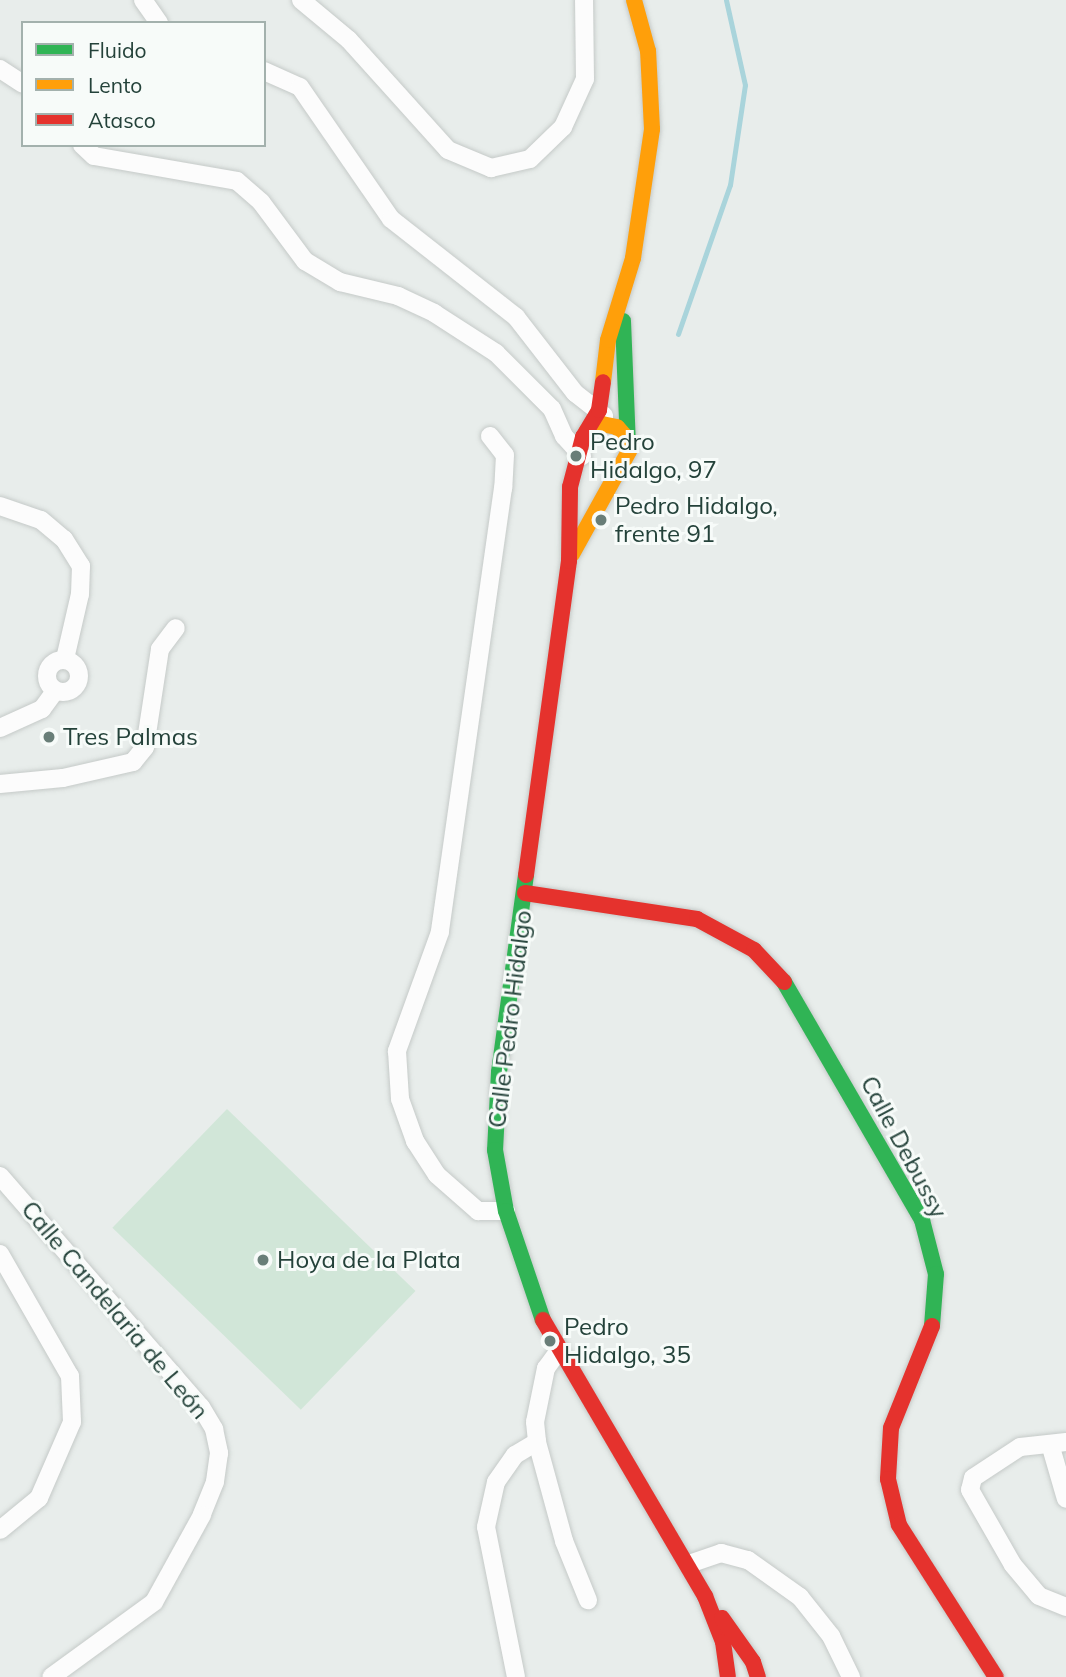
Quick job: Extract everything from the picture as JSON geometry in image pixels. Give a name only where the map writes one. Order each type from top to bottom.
[{"type":"street","points":[[144,0],[158,21]]},
{"type":"street","points":[[302,0],[349,40],[448,150],[491,168],[530,159],[563,127],[585,79],[584,0]]},
{"type":"street","points":[[569,561],[597,467],[587,431],[605,417],[608,341],[645,194],[652,129],[648,51],[634,0]]},
{"type":"street","points":[[0,69],[21,83]]},
{"type":"street","points":[[266,72],[300,88],[391,219],[516,317],[575,393],[622,431],[628,443]]},
{"type":"street","points":[[84,147],[94,156],[237,181],[261,202],[306,261],[340,282],[398,296],[434,313],[496,353],[552,409],[564,436],[597,467]]},
{"type":"street","points":[[569,561],[570,487],[597,467],[626,459],[628,443],[623,290]]},
{"type":"street","points":[[490,436],[505,456],[503,488],[440,932],[397,1051],[401,1099],[415,1141],[437,1175],[478,1211],[506,1211]]},
{"type":"street","points":[[0,506],[41,520],[64,539],[80,566],[80,594],[65,659],[55,662],[47,673],[55,691],[42,709],[0,728]]},
{"type":"street","name":"Calle Pedro Hidalgo","points":[[569,561],[499,1072],[495,1150],[506,1211],[524,1276],[560,1349],[705,1595],[723,1642],[728,1675]]},
{"type":"street","points":[[0,784],[63,778],[133,762],[145,747],[160,649],[176,628]]},
{"type":"street","name":"Calle Debussy","points":[[525,893],[697,919],[754,950],[791,989],[922,1220],[936,1274],[934,1322],[891,1428],[888,1479],[899,1525],[996,1677]]},
{"type":"street","name":"Calle Candelaria de León","points":[[0,1177],[201,1407],[214,1429],[219,1454],[215,1482],[202,1515],[154,1602],[51,1677]]},
{"type":"street","points":[[0,1254],[70,1376],[72,1422],[39,1498],[0,1530]]},
{"type":"street","points":[[560,1349],[546,1368],[536,1422],[537,1442],[564,1541],[588,1600]]},
{"type":"street","points":[[516,1677],[486,1527],[496,1482],[515,1455],[537,1442]]},
{"type":"street","points":[[1066,1499],[1058,1443],[1020,1447],[991,1463],[973,1478],[970,1490],[1013,1565],[1039,1596],[1066,1607]]},
{"type":"street","points":[[689,1564],[721,1553],[748,1560],[800,1597],[831,1636],[851,1677]]},
{"type":"street","name":"Calle Pedro Hidalgo","points":[[705,1595],[755,1669]]},
{"type":"street","name":"Calle Pedro Hidalgo","points":[[728,1675],[737,1662],[755,1669]]},
{"type":"green space","name":"Hoya de la Plata","points":[[227,1109],[415,1291],[301,1410],[112,1228]]},
{"type":"waterway","points":[[678,334],[730,185],[745,85],[726,0]]},
{"type":"traffic: fast","points":[[623,321],[628,443]]},
{"type":"traffic: fast","points":[[526,875],[499,1072],[495,1150],[506,1211],[543,1320]]},
{"type":"traffic: fast","points":[[784,982],[922,1220],[936,1274],[932,1326]]},
{"type":"traffic: slow","points":[[603,382],[608,340],[633,258],[652,129],[648,51],[634,0]]},
{"type":"traffic: slow","points":[[572,554],[629,451],[626,437],[617,427],[602,424],[587,431]]},
{"type":"traffic: jam","points":[[526,875],[569,561],[570,487],[583,437],[599,410],[603,382]]},
{"type":"traffic: jam","points":[[525,893],[697,919],[754,950],[784,982]]},
{"type":"traffic: jam","points":[[543,1320],[705,1596],[723,1642],[728,1677]]},
{"type":"traffic: jam","points":[[932,1326],[891,1428],[888,1479],[899,1525],[996,1677]]},
{"type":"traffic: jam","points":[[722,1618],[753,1662],[758,1677]]},
{"type":"place","name":"Pedro Hidalgo, 97","points":[[576,456]]},
{"type":"place","name":"Pedro Hidalgo, frente 91","points":[[601,520]]},
{"type":"place","name":"Tres Palmas","points":[[49,737]]},
{"type":"place","name":"Hoya de la Plata","points":[[263,1260]]},
{"type":"place","name":"Pedro Hidalgo, 35","points":[[550,1341]]}]
